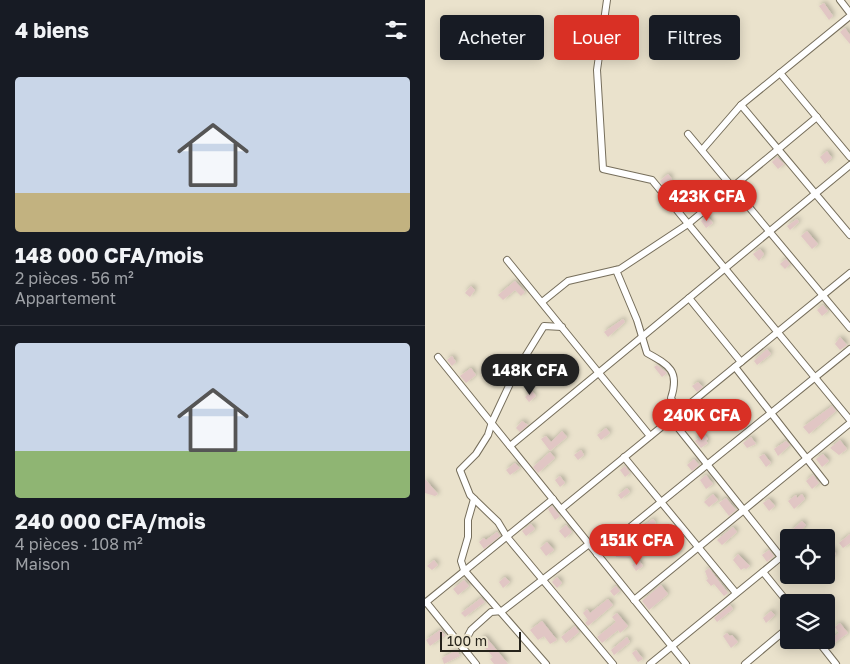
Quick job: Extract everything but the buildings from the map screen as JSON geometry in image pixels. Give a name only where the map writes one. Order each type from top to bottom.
[{"type":"street","points":[[607,0],[605,29],[597,70],[603,169],[652,180],[850,422],[634,600]]},
{"type":"street","points":[[702,150],[741,105],[850,14],[840,0]]},
{"type":"street","points":[[781,73],[850,157]]},
{"type":"street","points":[[741,105],[850,234]]},
{"type":"street","points":[[542,302],[568,280],[620,269],[688,224],[817,117]]},
{"type":"street","points":[[688,134],[850,328]]},
{"type":"street","points":[[509,446],[850,165]]},
{"type":"street","points":[[507,260],[650,436]]},
{"type":"street","points":[[616,270],[637,320],[647,353],[665,363],[674,374],[675,385],[671,398],[679,413]]},
{"type":"street","points":[[561,509],[850,273]]},
{"type":"street","points":[[689,298],[741,362]]},
{"type":"street","points":[[562,327],[544,326],[515,373],[492,422],[489,435],[476,454],[460,470],[474,499],[498,522],[507,537],[545,580],[613,664]]},
{"type":"street","points":[[597,554],[850,349]]},
{"type":"street","points":[[438,357],[686,664]]},
{"type":"street","points":[[735,367],[825,482]]},
{"type":"street","points":[[650,664],[781,557],[671,419]]},
{"type":"street","points":[[624,457],[736,594]]},
{"type":"street","points":[[474,499],[468,520],[468,537],[461,561],[465,570],[546,664]]},
{"type":"street","points":[[476,664],[426,602],[553,499]]},
{"type":"street","points":[[462,646],[471,630],[491,612],[502,611],[545,580],[589,544]]},
{"type":"street","points":[[763,572],[781,594]]},
{"type":"street","points":[[745,664],[780,635]]},
{"type":"street","points":[[824,649],[836,664]]}]
